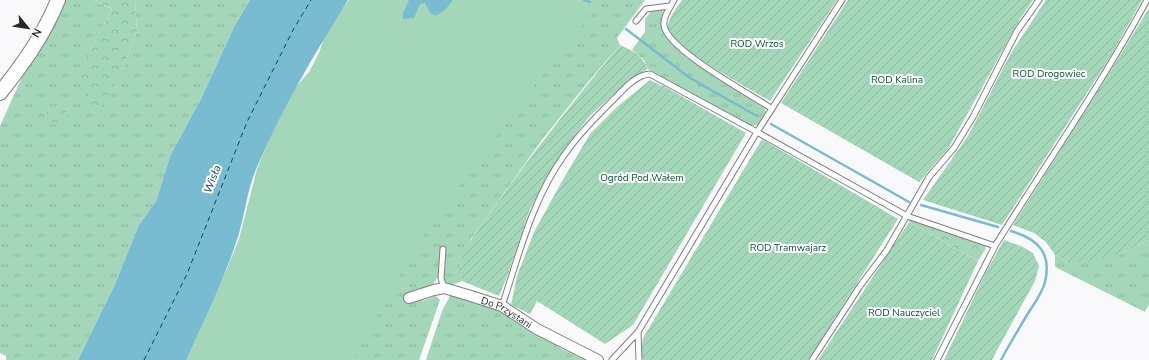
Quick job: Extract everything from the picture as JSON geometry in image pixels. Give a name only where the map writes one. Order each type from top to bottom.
[{"type":"street","points":[[0,93],[34,47],[52,16],[58,0]]},
{"type":"street","points":[[409,298],[444,288]]},
{"type":"street","name":"Do Przystani","points":[[444,288],[502,306],[537,329],[598,360]]},
{"type":"lane","points":[[674,0],[666,15],[664,26],[669,37],[680,49],[695,60],[771,108]]},
{"type":"lane","points":[[612,360],[638,332],[771,108],[781,95],[842,0]]},
{"type":"lane","points":[[812,360],[852,299],[887,250],[929,177],[954,148],[973,117],[1017,31],[1039,0]]},
{"type":"lane","points":[[937,360],[995,246],[1012,216],[1094,92],[1125,41],[1147,0]]},
{"type":"lane","points":[[636,21],[646,9],[670,6]]},
{"type":"lane","points":[[502,306],[532,217],[542,194],[564,155],[594,118],[633,81],[643,74],[650,74],[907,216],[995,246]]},
{"type":"lane","points":[[443,249],[441,278],[444,288]]},
{"type":"lane","points":[[638,332],[639,360]]},
{"type":"green space","points":[[65,0],[93,0],[112,9],[75,80],[123,69],[137,31],[135,0],[250,0],[235,25],[201,99],[171,154],[156,201],[139,225],[115,284],[78,360],[6,360],[6,356],[0,353],[0,126],[22,77],[43,46]]},
{"type":"green space","points":[[93,0],[135,0],[137,31],[123,69],[99,109],[84,103],[89,89],[74,81],[112,9]]},
{"type":"green space","points":[[349,0],[603,0],[552,61],[425,232],[388,294],[353,360],[185,360],[239,239],[257,169],[273,129],[294,89],[309,72],[319,53],[327,29]]},
{"type":"green space","points":[[544,0],[645,0],[617,38],[620,45],[588,82],[542,140],[471,239],[460,275],[462,281],[452,285],[437,278],[422,301],[436,296],[440,300],[419,360],[327,360]]},
{"type":"green space","name":"ROD Wrzos","points":[[682,0],[837,0],[770,101],[714,68],[673,38],[668,30],[668,26],[672,14]]},
{"type":"green space","name":"ROD Kalina","points":[[848,0],[1033,0],[1020,19],[948,149],[919,182],[781,103]]},
{"type":"green space","name":"ROD Drogowiec","points":[[1046,0],[1142,0],[1112,54],[1002,225],[923,200],[968,136],[1011,53]]},
{"type":"green space","points":[[1149,8],[1149,240],[1120,254],[1086,262],[1068,262],[1055,255],[1046,242],[1034,233],[1013,225]]},
{"type":"green space","points":[[661,9],[663,11],[661,20],[662,28],[665,36],[687,58],[762,103],[766,112],[758,125],[750,126],[648,69],[644,60],[632,50],[645,32],[645,19],[652,10]]},
{"type":"green space","points":[[620,45],[637,54],[646,64],[648,69],[629,80],[590,116],[567,145],[530,209],[499,296],[462,281],[459,265],[468,245],[479,228],[545,138]]},
{"type":"green space","name":"Ogród Pod Wałem","points":[[650,80],[662,85],[746,133],[633,325],[605,344],[537,301],[530,314],[511,305],[517,276],[534,232],[590,134],[617,107]]},
{"type":"green space","points":[[66,104],[68,127],[42,122],[50,107]]},
{"type":"green space","name":"ROD Tramwajarz","points":[[762,139],[898,219],[808,360],[643,360],[641,352],[643,338]]},
{"type":"green space","points":[[910,219],[983,244],[986,248],[978,261],[909,222]]},
{"type":"green space","name":"ROD Nauczyciel","points":[[909,222],[978,261],[932,360],[818,360]]},
{"type":"green space","points":[[1004,240],[1021,246],[1033,253],[1039,266],[1035,281],[992,360],[944,360],[985,274]]},
{"type":"green space","points":[[1149,240],[1149,304],[1145,312],[1055,267],[1055,255],[1068,262],[1120,254]]},
{"type":"green space","points":[[450,296],[457,296],[498,308],[562,349],[585,360],[426,360],[442,311]]},
{"type":"water","name":"Wisła","points":[[250,0],[348,0],[299,82],[266,146],[251,184],[238,237],[214,300],[186,360],[78,360],[115,284],[139,225],[156,201],[171,154],[201,99],[235,25]]},
{"type":"water","points":[[409,0],[453,0],[445,10],[435,16],[430,13],[425,3],[420,4],[414,18],[403,19],[403,13]]},
{"type":"waterway","points":[[584,0],[590,2]]},
{"type":"waterway","points":[[626,29],[690,78],[757,116]]},
{"type":"waterway","points":[[771,124],[909,202]]},
{"type":"waterway","points":[[921,205],[998,227]]},
{"type":"waterway","points":[[1001,360],[1020,326],[1040,295],[1044,286],[1047,272],[1044,255],[1041,249],[1029,238],[1011,231]]},
{"type":"ferry route","points":[[144,360],[187,274],[247,122],[293,30],[311,0]]}]
